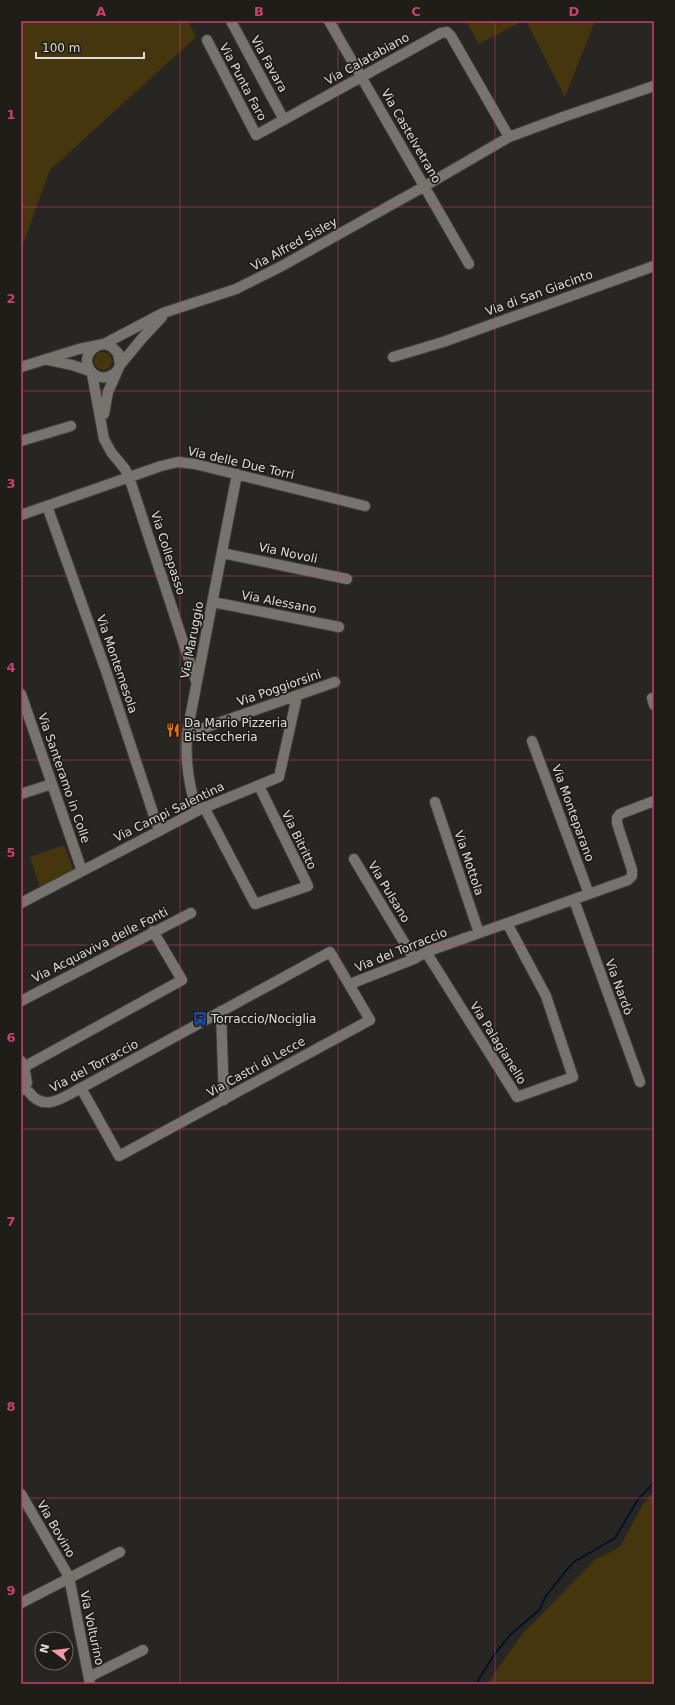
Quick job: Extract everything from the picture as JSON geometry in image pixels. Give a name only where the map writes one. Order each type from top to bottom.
[{"type":"street","name":"Via Favara","points":[[230,21],[284,120]]},
{"type":"street","name":"Via Castelvetrano","points":[[330,21],[469,264]]},
{"type":"street","name":"Via Calatabiano","points":[[256,135],[441,33],[447,32],[451,36],[509,137]]},
{"type":"street","name":"Via Punta Faro","points":[[207,40],[256,135]]},
{"type":"street","name":"Via Alfred Sisley","points":[[101,345],[170,311],[236,289],[280,267],[509,137],[654,86]]},
{"type":"street","name":"Via di San Giacinto","points":[[393,358],[654,266]]},
{"type":"street","points":[[46,360],[68,364],[91,372],[99,377],[114,375],[144,336],[170,311]]},
{"type":"street","points":[[91,372],[87,364],[88,356],[92,349],[101,345]]},
{"type":"street","points":[[21,368],[79,349],[101,345],[115,349],[119,356],[119,368],[108,392],[102,422]]},
{"type":"street","name":"Via Collepasso","points":[[91,372],[106,444],[129,477],[196,683]]},
{"type":"street","points":[[21,441],[71,426]]},
{"type":"street","name":"Via delle Due Torri","points":[[21,515],[167,464],[178,462],[195,464],[365,506]]},
{"type":"street","name":"Via Maruggio","points":[[201,809],[187,776],[187,734],[237,474]]},
{"type":"street","name":"Via Montemesola","points":[[48,506],[106,671],[159,831]]},
{"type":"street","name":"Via Novoli","points":[[222,553],[347,579]]},
{"type":"street","name":"Via Alessano","points":[[213,602],[339,627]]},
{"type":"street","name":"Via Poggiorsini","points":[[187,734],[335,682]]},
{"type":"street","name":"Via Santeramo in Colle","points":[[21,694],[82,871]]},
{"type":"street","name":"Via Campi Salentina","points":[[21,903],[201,809],[279,777],[297,696]]},
{"type":"street","name":"Via Monteparano","points":[[532,741],[589,894]]},
{"type":"street","points":[[21,794],[52,784]]},
{"type":"street","name":"Via Bitritto","points":[[201,809],[255,904],[308,886],[259,786]]},
{"type":"street","name":"Via del Torraccio","points":[[25,1089],[36,1099],[51,1103],[330,952],[350,984],[426,952],[628,880],[632,876],[632,870],[617,823],[617,818],[620,814],[654,801]]},
{"type":"street","name":"Via Mottola","points":[[435,802],[479,933]]},
{"type":"street","name":"Via Pulsano","points":[[354,859],[414,958]]},
{"type":"street","name":"Via Nardò","points":[[574,900],[640,1082]]},
{"type":"street","name":"Via Acquaviva delle Fonti","points":[[21,1001],[153,931],[191,913]]},
{"type":"street","name":"Via Palagianello","points":[[426,952],[516,1097],[573,1077],[546,996],[507,924]]},
{"type":"street","points":[[25,1089],[22,1064],[182,980],[153,931]]},
{"type":"street","name":"Via Castri di Lecce","points":[[81,1088],[119,1156],[370,1020],[350,984]]},
{"type":"street","points":[[221,1011],[224,1100]]},
{"type":"street","name":"Via Bovino","points":[[21,1494],[69,1577]]},
{"type":"street","points":[[21,1603],[120,1552]]},
{"type":"street","name":"Via Volturino","points":[[69,1577],[90,1680]]},
{"type":"street","points":[[90,1680],[144,1650]]},
{"type":"shaded area","points":[[21,21],[188,21],[196,37],[50,170],[23,244],[21,245]]},
{"type":"shaded area","points":[[466,21],[523,21],[479,44]]},
{"type":"shaded area","points":[[526,21],[595,21],[565,97]]},
{"type":"shaded area","points":[[99,352],[107,352],[112,357],[110,368],[107,370],[99,370],[94,365],[94,357]]},
{"type":"shaded area","points":[[64,845],[73,869],[40,887],[30,857]]},
{"type":"shaded area","points":[[654,1492],[654,1684],[487,1684],[523,1633],[596,1559],[617,1549],[621,1545],[643,1504]]},
{"type":"waterway","points":[[476,1684],[494,1655],[510,1635],[539,1610],[546,1596],[564,1573],[574,1562],[615,1538],[639,1498],[654,1483]]},
{"type":"place","name":"Da Mario Pizzeria Bisteccheria","points":[[173,730]]},
{"type":"place","name":"Torraccio/Nociglia","points":[[200,1019]]}]
